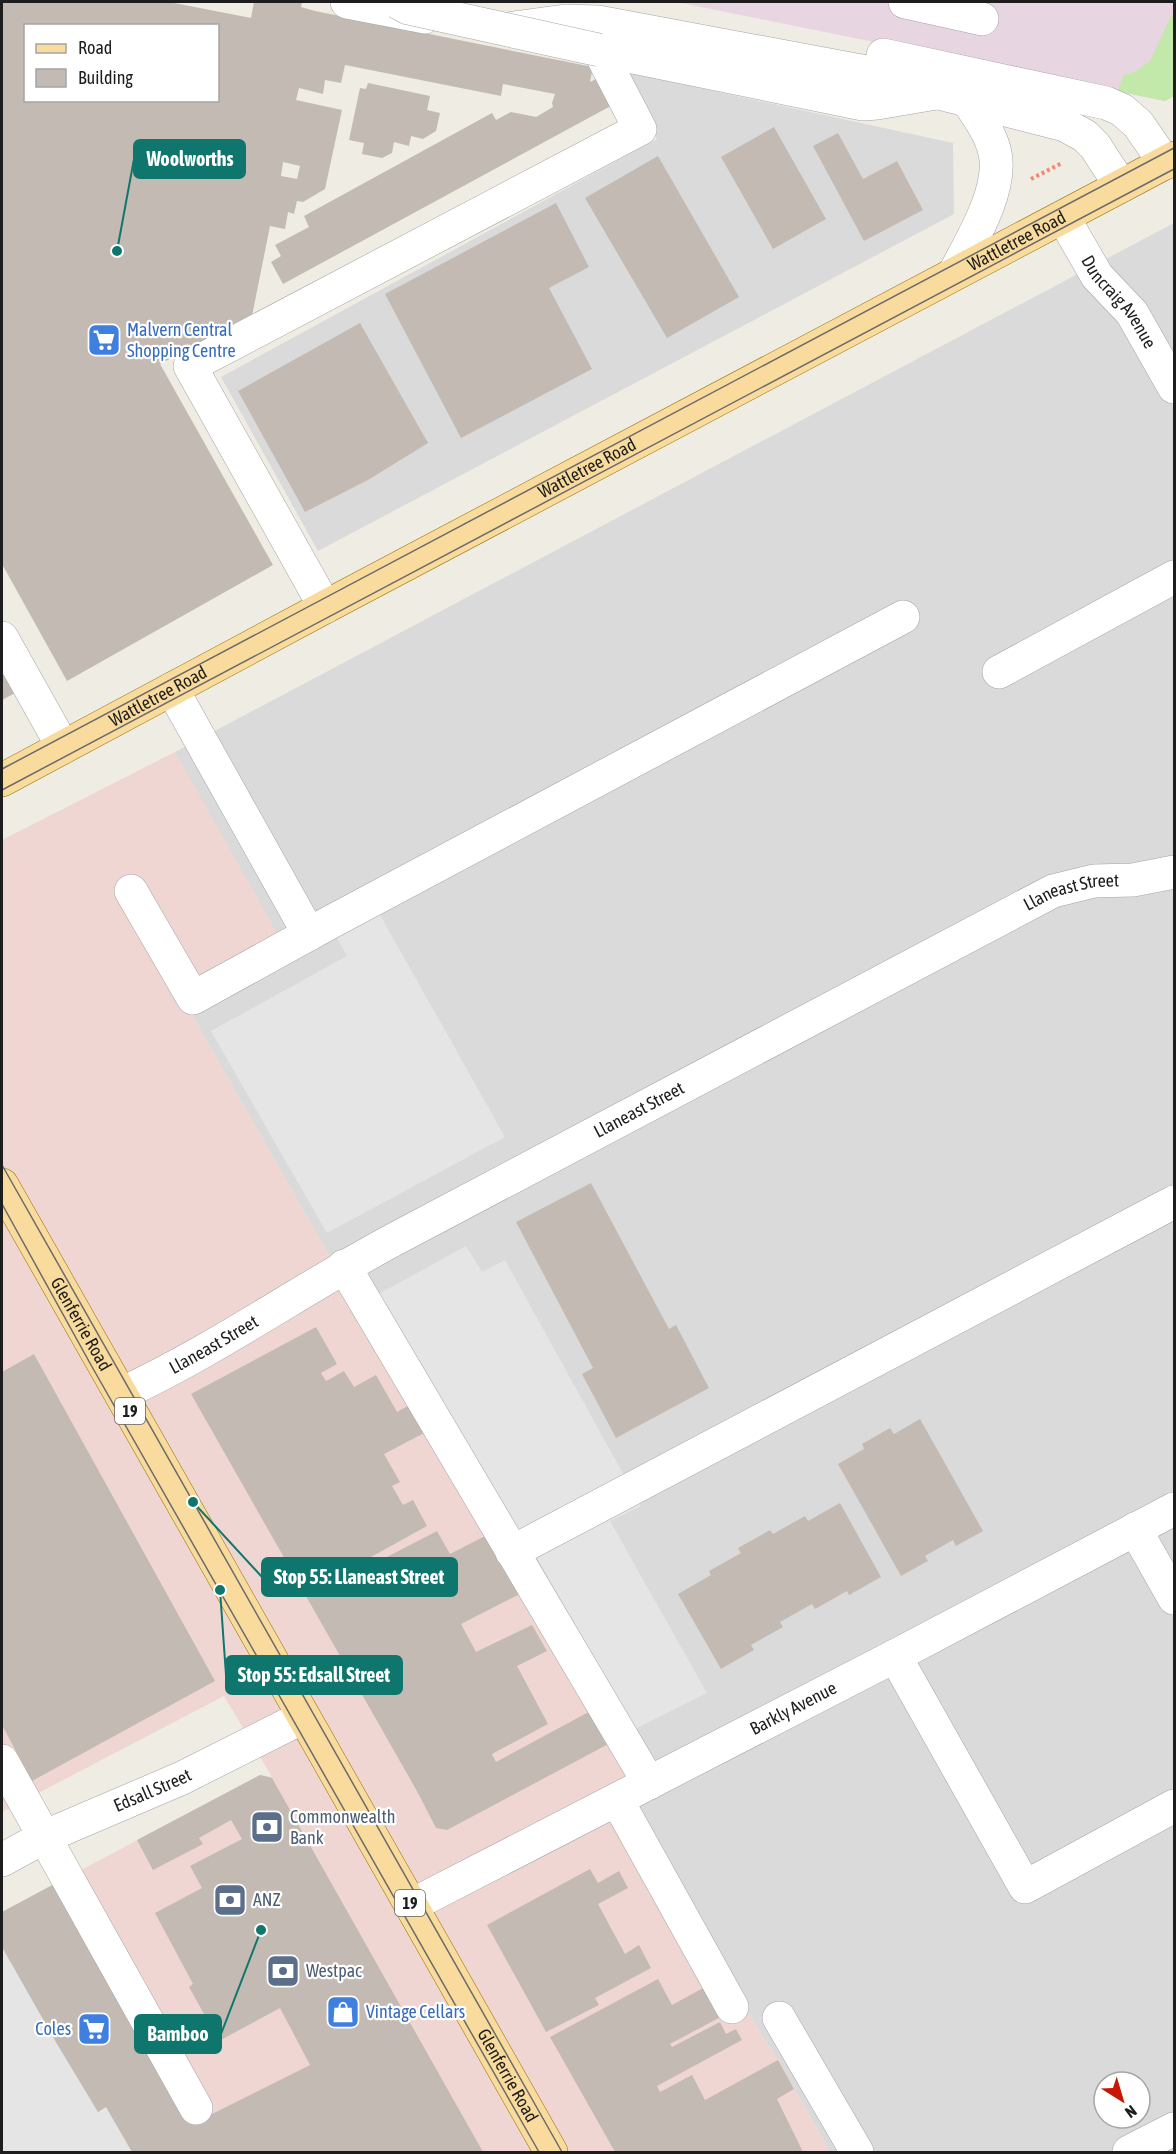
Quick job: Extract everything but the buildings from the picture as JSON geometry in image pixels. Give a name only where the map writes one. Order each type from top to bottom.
[{"type":"main road","name":"Wattletree Road","points":[[2,780],[1170,161]]},
{"type":"main road","name":"Glenferrie Road","points":[[2,1185],[551,2152]]},
{"type":"street","points":[[347,2],[493,31],[565,21],[598,22],[893,77],[953,97],[1050,120],[1076,130],[1095,146],[1121,186]]},
{"type":"street","points":[[397,2],[408,8],[599,50],[863,104],[953,97]]},
{"type":"street","points":[[607,2],[865,51],[1106,102],[1122,110],[1138,124],[1170,161]]},
{"type":"street","points":[[905,2],[982,19]]},
{"type":"street","points":[[325,607],[190,366],[640,129],[599,50]]},
{"type":"street","points":[[953,97],[988,133],[995,153],[997,176],[980,221],[954,274]]},
{"type":"street","name":"Duncraig Avenue","points":[[1063,217],[1097,276],[1132,313],[1174,387]]},
{"type":"street","points":[[999,672],[1174,577]]},
{"type":"street","points":[[131,891],[193,998],[903,617]]},
{"type":"street","points":[[2,638],[63,747]]},
{"type":"street","points":[[172,688],[309,934]]},
{"type":"street","name":"Llaneast Street","points":[[121,1394],[211,1345],[344,1266],[1053,891],[1094,881],[1133,880],[1174,872]]},
{"type":"street","points":[[512,1552],[1174,1202]]},
{"type":"street","points":[[344,1266],[649,1783]]},
{"type":"street","name":"Barkly Avenue","points":[[412,1905],[896,1656],[1174,1509]]},
{"type":"street","points":[[1135,1529],[1174,1598]]},
{"type":"street","points":[[896,1656],[1025,1887],[1174,1806]]},
{"type":"street","name":"Edsall Street","points":[[2,1860],[44,1837],[182,1778],[303,1717]]},
{"type":"street","points":[[2,1761],[196,2108]]},
{"type":"street","points":[[617,1800],[732,2007]]},
{"type":"street","points":[[779,2018],[857,2152]]},
{"type":"street","points":[[1129,2152],[1174,2129]]},
{"type":"path","points":[[1030,180],[1070,159]]},
{"type":"shaded area","points":[[677,2],[1174,2],[1174,96],[1165,101]]},
{"type":"shaded area","points":[[621,71],[953,143],[954,214],[318,551],[221,377],[657,139]]},
{"type":"shaded area","points":[[1174,223],[1174,2152],[830,2152],[759,2031],[413,1403],[181,996],[175,752]]},
{"type":"shaded area","points":[[175,752],[281,940],[197,986],[124,896],[413,1403],[614,1741],[651,1838],[830,2152],[2,2152],[2,1912],[260,1775],[272,1777],[224,1696],[2,1812],[2,840]]},
{"type":"shaded area","points":[[375,906],[505,1137],[327,1233],[211,1031],[347,956],[332,929]]},
{"type":"shaded area","points":[[466,1246],[482,1272],[505,1260],[641,1506],[610,1521],[707,1693],[635,1729],[524,1535],[508,1528],[375,1296]]},
{"type":"shaded area","points":[[2,1947],[98,2112],[106,2107],[132,2152],[2,2152]]},
{"type":"green space","points":[[1174,15],[1174,96],[1165,101],[1117,91],[1124,75],[1136,71],[1150,61],[1171,16]]},
{"type":"tram line","points":[[2,769],[1174,148]]},
{"type":"tram line","points":[[2,790],[1174,169]]},
{"type":"tram line","points":[[2,1165],[562,2152]]},
{"type":"tram line","points":[[2,1204],[91,1365],[539,2152]]},
{"type":"place","name":"Woolworths","points":[[117,251]]},
{"type":"place","name":"Malvern Central Shopping Centre","points":[[104,340]]},
{"type":"place","name":"Stop 55: Llaneast Street","points":[[193,1502]]},
{"type":"place","name":"Stop 55: Edsall Street","points":[[220,1590]]},
{"type":"place","name":"Commonwealth Bank","points":[[267,1827]]},
{"type":"place","name":"ANZ","points":[[230,1900]]},
{"type":"place","name":"Bamboo","points":[[261,1930]]},
{"type":"place","name":"Westpac","points":[[283,1971]]},
{"type":"place","name":"Vintage Cellars","points":[[343,2012]]},
{"type":"place","name":"Coles","points":[[94,2029]]}]
